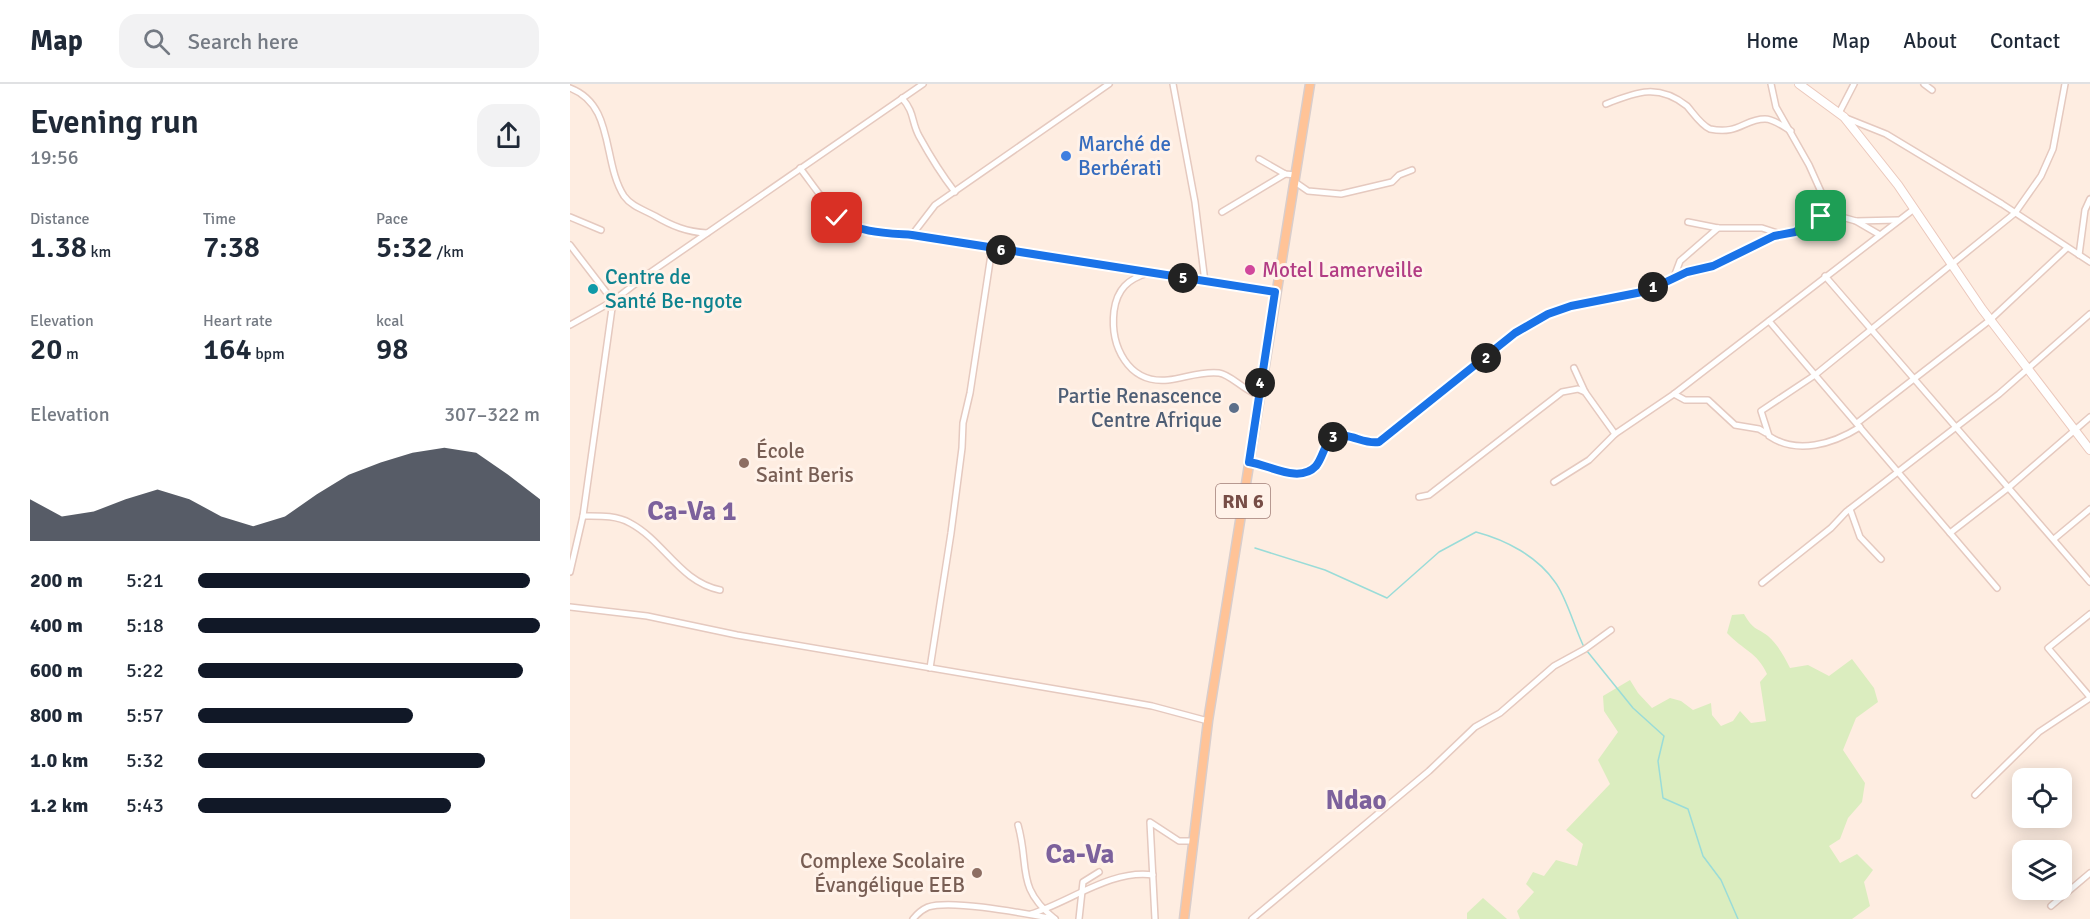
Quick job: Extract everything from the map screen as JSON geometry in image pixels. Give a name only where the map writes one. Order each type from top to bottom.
[{"type":"main road","name":"RN 6","points":[[1184,919],[1208,721],[1258,395],[1310,84]]},
{"type":"street","points":[[570,325],[613,302],[707,233],[923,84]]},
{"type":"street","points":[[912,235],[935,205],[1110,84]]},
{"type":"street","points":[[1173,84],[1195,202],[1205,282]]},
{"type":"street","points":[[1771,84],[1776,107],[1791,131],[1832,214]]},
{"type":"street","points":[[1799,84],[1841,115],[1886,134],[2090,262]]},
{"type":"street","points":[[1841,115],[1854,84]]},
{"type":"street","points":[[1924,84],[1932,90]]},
{"type":"street","points":[[1769,436],[1761,411],[1815,375],[1939,272],[1952,265],[2015,213],[2041,176],[2053,148],[2062,112],[2065,84]]},
{"type":"street","points":[[570,88],[582,92],[589,99],[598,116],[606,136],[617,183],[630,202],[690,232],[707,233]]},
{"type":"street","points":[[1606,104],[1646,88],[1660,88],[1680,99],[1710,129],[1738,130],[1764,119],[1773,120],[1791,131]]},
{"type":"street","points":[[902,98],[913,113],[918,135],[938,171],[955,192]]},
{"type":"street","points":[[1841,115],[1914,209],[1990,320],[2090,450]]},
{"type":"street","points":[[1259,159],[1295,179],[1308,191],[1341,194],[1392,182],[1399,175],[1412,170]]},
{"type":"street","points":[[800,168],[837,218],[865,231],[912,235],[1275,292]]},
{"type":"street","points":[[1222,212],[1285,174]]},
{"type":"street","points":[[2079,255],[2085,210],[2090,199]]},
{"type":"street","points":[[1554,483],[1589,460],[1615,434],[1674,394],[1914,209]]},
{"type":"street","points":[[1249,462],[1300,474],[1315,466],[1332,437],[1345,435],[1371,443],[1379,442],[1515,333],[1548,314],[1571,306],[1640,293],[1674,277],[1713,266],[1761,241],[1795,232],[1812,220],[1832,214],[1856,221],[1880,235]]},
{"type":"street","points":[[570,217],[601,230]]},
{"type":"street","points":[[1856,221],[1899,220]]},
{"type":"street","points":[[1689,222],[1718,228],[1762,228],[1782,235]]},
{"type":"street","points":[[1674,277],[1680,261],[1718,228]]},
{"type":"street","points":[[570,245],[613,302],[584,516],[570,572]]},
{"type":"street","points":[[930,668],[951,533],[963,423],[970,393],[992,248]]},
{"type":"street","points":[[1674,394],[1685,400],[1708,400],[1735,425],[1764,430],[1769,436],[1794,448],[1846,436],[1914,378],[1990,320],[2067,248]]},
{"type":"street","points":[[1150,272],[1136,277],[1123,286],[1115,308],[1119,353],[1130,369],[1147,379],[1166,380],[1204,373],[1223,374],[1246,391],[1258,395]]},
{"type":"street","points":[[1825,276],[2090,582]]},
{"type":"street","points":[[1762,583],[1831,528],[1850,509],[2027,369],[2090,314]]},
{"type":"street","points":[[1769,321],[1997,588]]},
{"type":"street","points":[[1574,368],[1585,392],[1615,434]]},
{"type":"street","points":[[1419,497],[1429,495],[1438,485],[1562,392],[1578,389],[1585,392]]},
{"type":"street","points":[[1950,533],[2008,488],[2090,417]]},
{"type":"street","points":[[1850,509],[1856,531],[1874,555],[1881,559]]},
{"type":"street","points":[[2054,540],[2090,509]]},
{"type":"street","points":[[584,516],[612,517],[629,522],[644,532],[698,582],[720,590]]},
{"type":"street","points":[[570,607],[647,616],[737,635],[1152,706],[1208,721]]},
{"type":"street","points":[[1975,795],[2039,732],[2090,698],[2048,648],[2090,614]]},
{"type":"street","points":[[1252,919],[1429,771],[1475,727],[1500,713],[1554,666],[1585,649],[1611,630]]},
{"type":"street","points":[[1155,919],[1150,822],[1179,841],[1194,841]]},
{"type":"street","points":[[1018,825],[1027,883],[1032,897],[1056,919]]},
{"type":"street","points":[[1079,919],[1083,882],[1100,872]]},
{"type":"street","points":[[2051,906],[2090,873]]},
{"type":"street","points":[[1030,914],[1131,875],[1153,875]]},
{"type":"street","points":[[913,919],[929,907],[998,909],[1056,919]]},
{"type":"green space","points":[[1744,614],[1753,626],[1775,643],[1790,668],[1808,665],[1829,676],[1852,659],[1874,688],[1878,702],[1856,718],[1843,750],[1865,783],[1862,802],[1848,818],[1840,839],[1829,846],[1840,863],[1857,854],[1873,870],[1864,882],[1870,906],[1852,919],[1520,919],[1517,911],[1534,892],[1526,884],[1533,872],[1544,876],[1556,860],[1577,866],[1583,844],[1566,830],[1610,784],[1598,760],[1618,732],[1604,711],[1603,696],[1630,680],[1652,708],[1670,698],[1681,701],[1693,710],[1711,703],[1712,715],[1721,726],[1733,721],[1740,711],[1751,723],[1766,721],[1760,682],[1767,674],[1755,656],[1727,633],[1732,615]]},
{"type":"green space","points":[[1483,898],[1507,919],[1467,919],[1467,913]]},
{"type":"waterway","points":[[1255,548],[1325,570],[1387,598],[1439,552],[1476,532],[1487,535],[1520,550],[1548,573],[1563,596],[1584,647]]},
{"type":"waterway","points":[[1587,651],[1633,708],[1664,736],[1658,761],[1663,798],[1688,809],[1703,856],[1721,880],[1738,919]]},
{"type":"place","name":"Marché de Berbérati","points":[[1066,156]]},
{"type":"place","name":"Motel Lamerveille","points":[[1250,270]]},
{"type":"place","name":"Centre de Santé Be-ngote","points":[[593,289]]},
{"type":"place","name":"Partie Renascence Centre Afrique","points":[[1234,408]]},
{"type":"place","name":"École Saint Beris","points":[[744,463]]},
{"type":"place","name":"Complexe Scolaire Évangélique EEB","points":[[977,873]]},
{"type":"district","name":"Ca-Va 1","points":[[692,511]]},
{"type":"district","name":"Ndao","points":[[1356,800]]},
{"type":"district","name":"Ca-Va","points":[[1080,854]]},
{"type":"route","points":[[837,218],[865,231],[912,235],[1275,292],[1249,462],[1270,465],[1294,475],[1308,472],[1315,466],[1329,440],[1337,435],[1358,438],[1371,443],[1379,442],[1478,365],[1515,333],[1548,314],[1571,306],[1647,291],[1687,272],[1713,266],[1761,241],[1800,230],[1821,216]]}]
